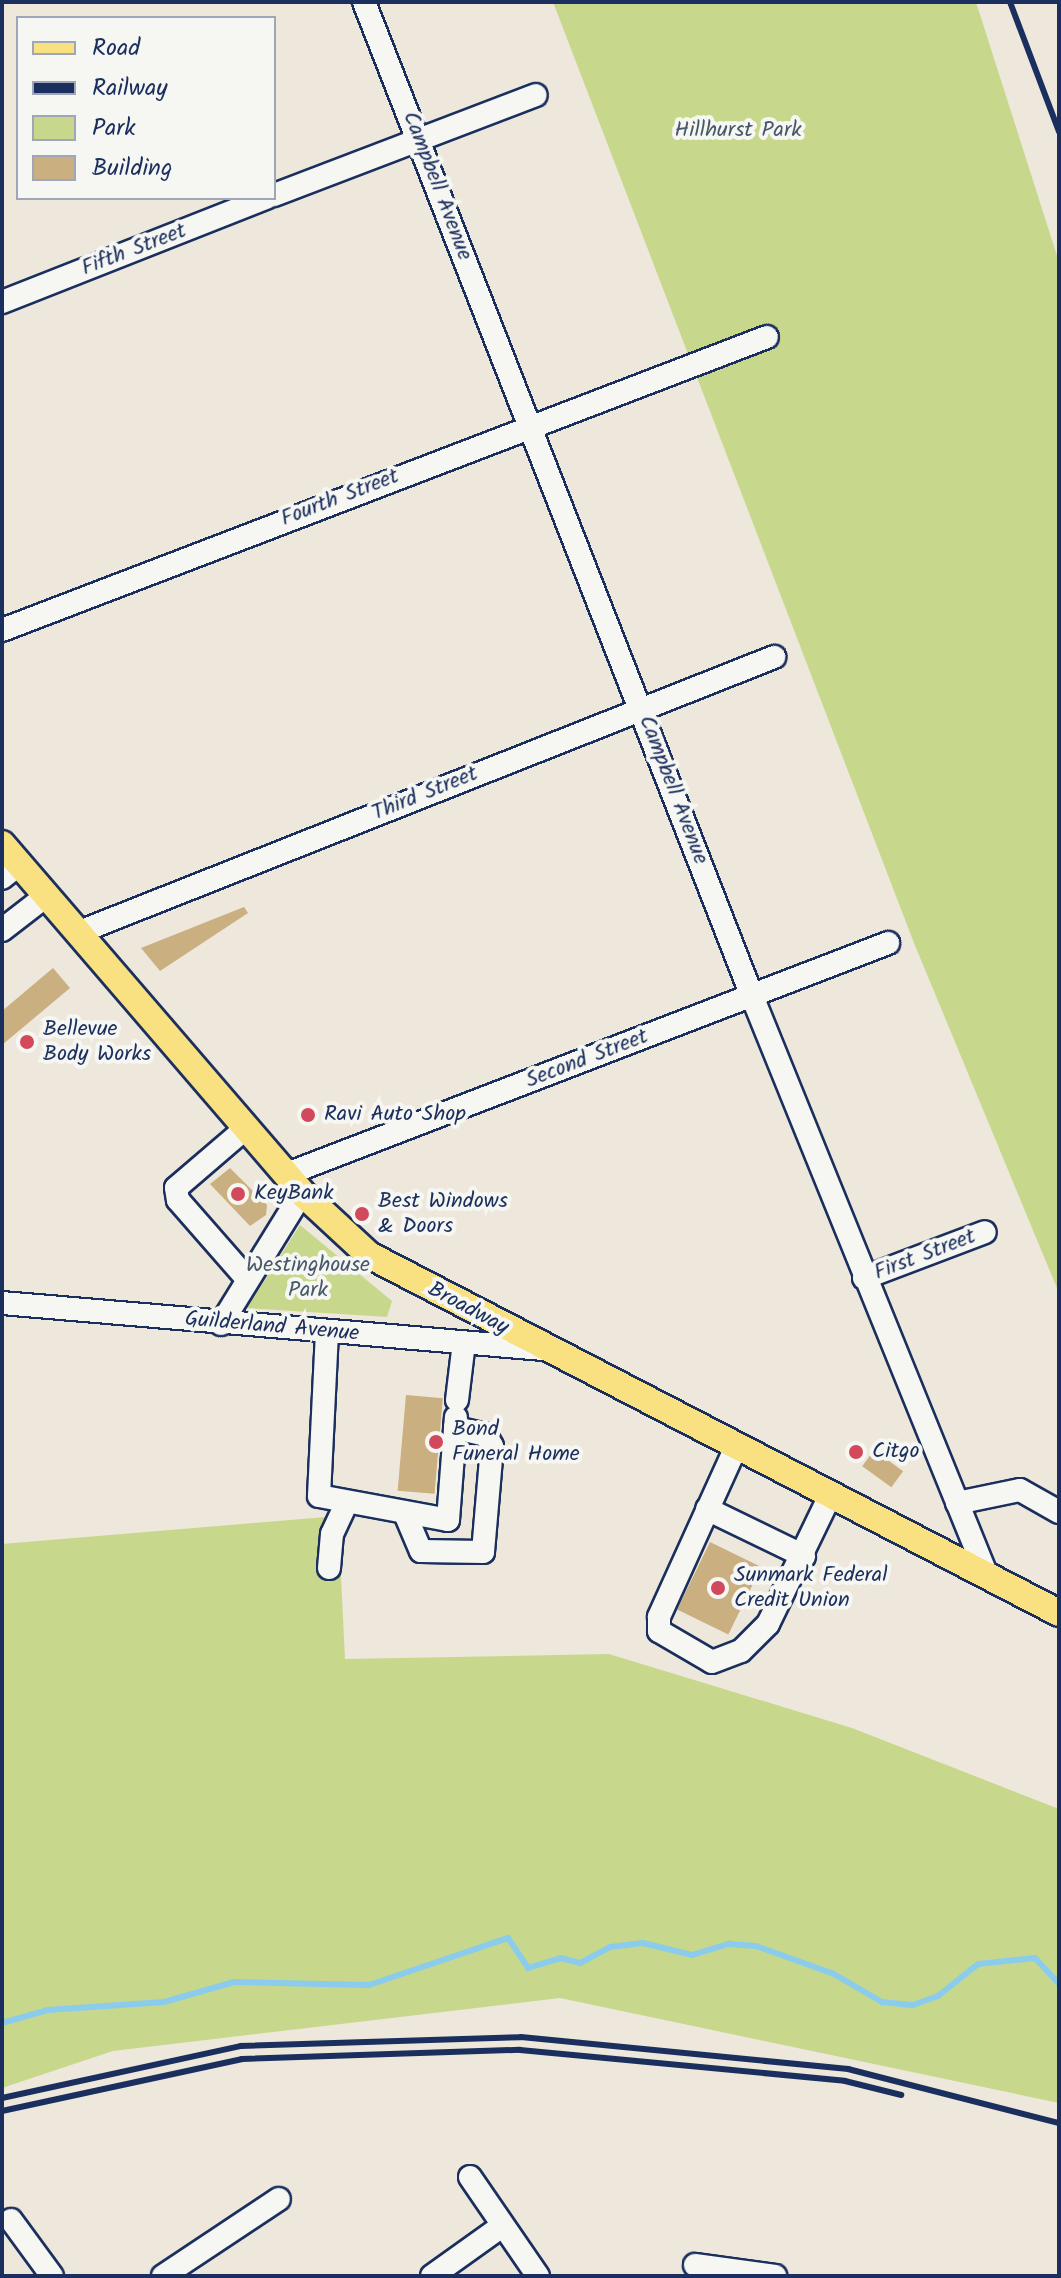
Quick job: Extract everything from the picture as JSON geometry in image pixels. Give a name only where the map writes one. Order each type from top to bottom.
[{"type":"main road","name":"Broadway","points":[[8,862],[46,896],[294,1184],[369,1255],[543,1349],[1059,1613]]},
{"type":"street","name":"Campbell Avenue","points":[[364,2],[420,138],[752,996],[987,1576]]},
{"type":"street","points":[[276,194],[536,95]]},
{"type":"street","name":"Fifth Street","points":[[2,302],[261,200]]},
{"type":"street","name":"Fourth Street","points":[[2,630],[529,424],[767,337]]},
{"type":"street","name":"Third Street","points":[[77,933],[774,657]]},
{"type":"street","points":[[2,930],[46,896]]},
{"type":"street","name":"Second Street","points":[[294,1184],[888,943]]},
{"type":"street","points":[[246,1128],[176,1188],[178,1200],[248,1280]]},
{"type":"street","points":[[221,1324],[248,1280],[294,1184]]},
{"type":"street","name":"First Street","points":[[864,1278],[985,1232]]},
{"type":"street","name":"Guilderland Avenue","points":[[2,1303],[543,1349]]},
{"type":"street","points":[[327,1332],[319,1496],[406,1516],[485,1524]]},
{"type":"street","points":[[448,1520],[464,1342]]},
{"type":"street","points":[[406,1516],[421,1551],[483,1552],[492,1446],[486,1435],[456,1415]]},
{"type":"street","points":[[736,1447],[664,1600],[659,1631],[712,1662],[741,1651],[768,1624],[804,1556],[830,1496]]},
{"type":"street","points":[[957,1503],[1020,1490],[1059,1512]]},
{"type":"street","points":[[329,1568],[332,1534],[347,1502]]},
{"type":"street","points":[[707,1509],[804,1556]]},
{"type":"street","points":[[470,2177],[538,2276]]},
{"type":"street","points":[[163,2276],[279,2199]]},
{"type":"street","points":[[11,2220],[52,2276]]},
{"type":"street","points":[[432,2276],[502,2226]]},
{"type":"street","points":[[695,2265],[775,2276]]},
{"type":"green space","name":"Hillhurst Park","points":[[553,2],[976,2],[1059,262],[1059,1293],[914,943]]},
{"type":"green space","name":"Westinghouse Park","points":[[300,1225],[392,1301],[387,1317],[247,1308]]},
{"type":"green space","points":[[338,1516],[345,1659],[609,1654],[852,1728],[1059,1809],[1059,2103],[560,1998],[113,2051],[2,2088],[2,1544]]},
{"type":"building","points":[[244,907],[248,913],[160,971],[141,948]]},
{"type":"building","points":[[53,968],[70,988],[2,1045],[2,1011]]},
{"type":"building","name":"KeyBank","points":[[230,1168],[267,1205],[266,1215],[250,1226],[210,1184]]},
{"type":"building","points":[[406,1395],[443,1398],[434,1494],[398,1491]]},
{"type":"building","name":"Citgo","points":[[874,1450],[903,1471],[891,1487],[862,1466]]},
{"type":"building","name":"Sunmark Federal Credit Union","points":[[710,1542],[761,1567],[728,1634],[677,1609]]},
{"type":"waterway","points":[[2,2023],[48,2010],[164,2002],[234,1982],[369,1985],[508,1938],[528,1968],[561,1958],[580,1963],[610,1947],[643,1943],[692,1955],[729,1944],[756,1946],[834,1974],[882,2002],[913,2005],[938,1996],[978,1964],[1035,1958],[1059,1984]]},
{"type":"railway","points":[[1010,2],[1059,132]]},
{"type":"railway","points":[[2,2098],[241,2046],[521,2037],[848,2069],[1059,2123]]},
{"type":"railway","points":[[2,2111],[242,2059],[520,2050],[845,2081],[901,2095]]},
{"type":"place","name":"Bellevue Body Works","points":[[27,1042]]},
{"type":"place","name":"Ravi Auto Shop","points":[[308,1115]]},
{"type":"place","name":"KeyBank","points":[[238,1194]]},
{"type":"place","name":"Best Windows & Doors","points":[[362,1214]]},
{"type":"place","name":"Bond Funeral Home","points":[[436,1442]]},
{"type":"place","name":"Citgo","points":[[856,1452]]},
{"type":"place","name":"Sunmark Federal Credit Union","points":[[718,1588]]}]
